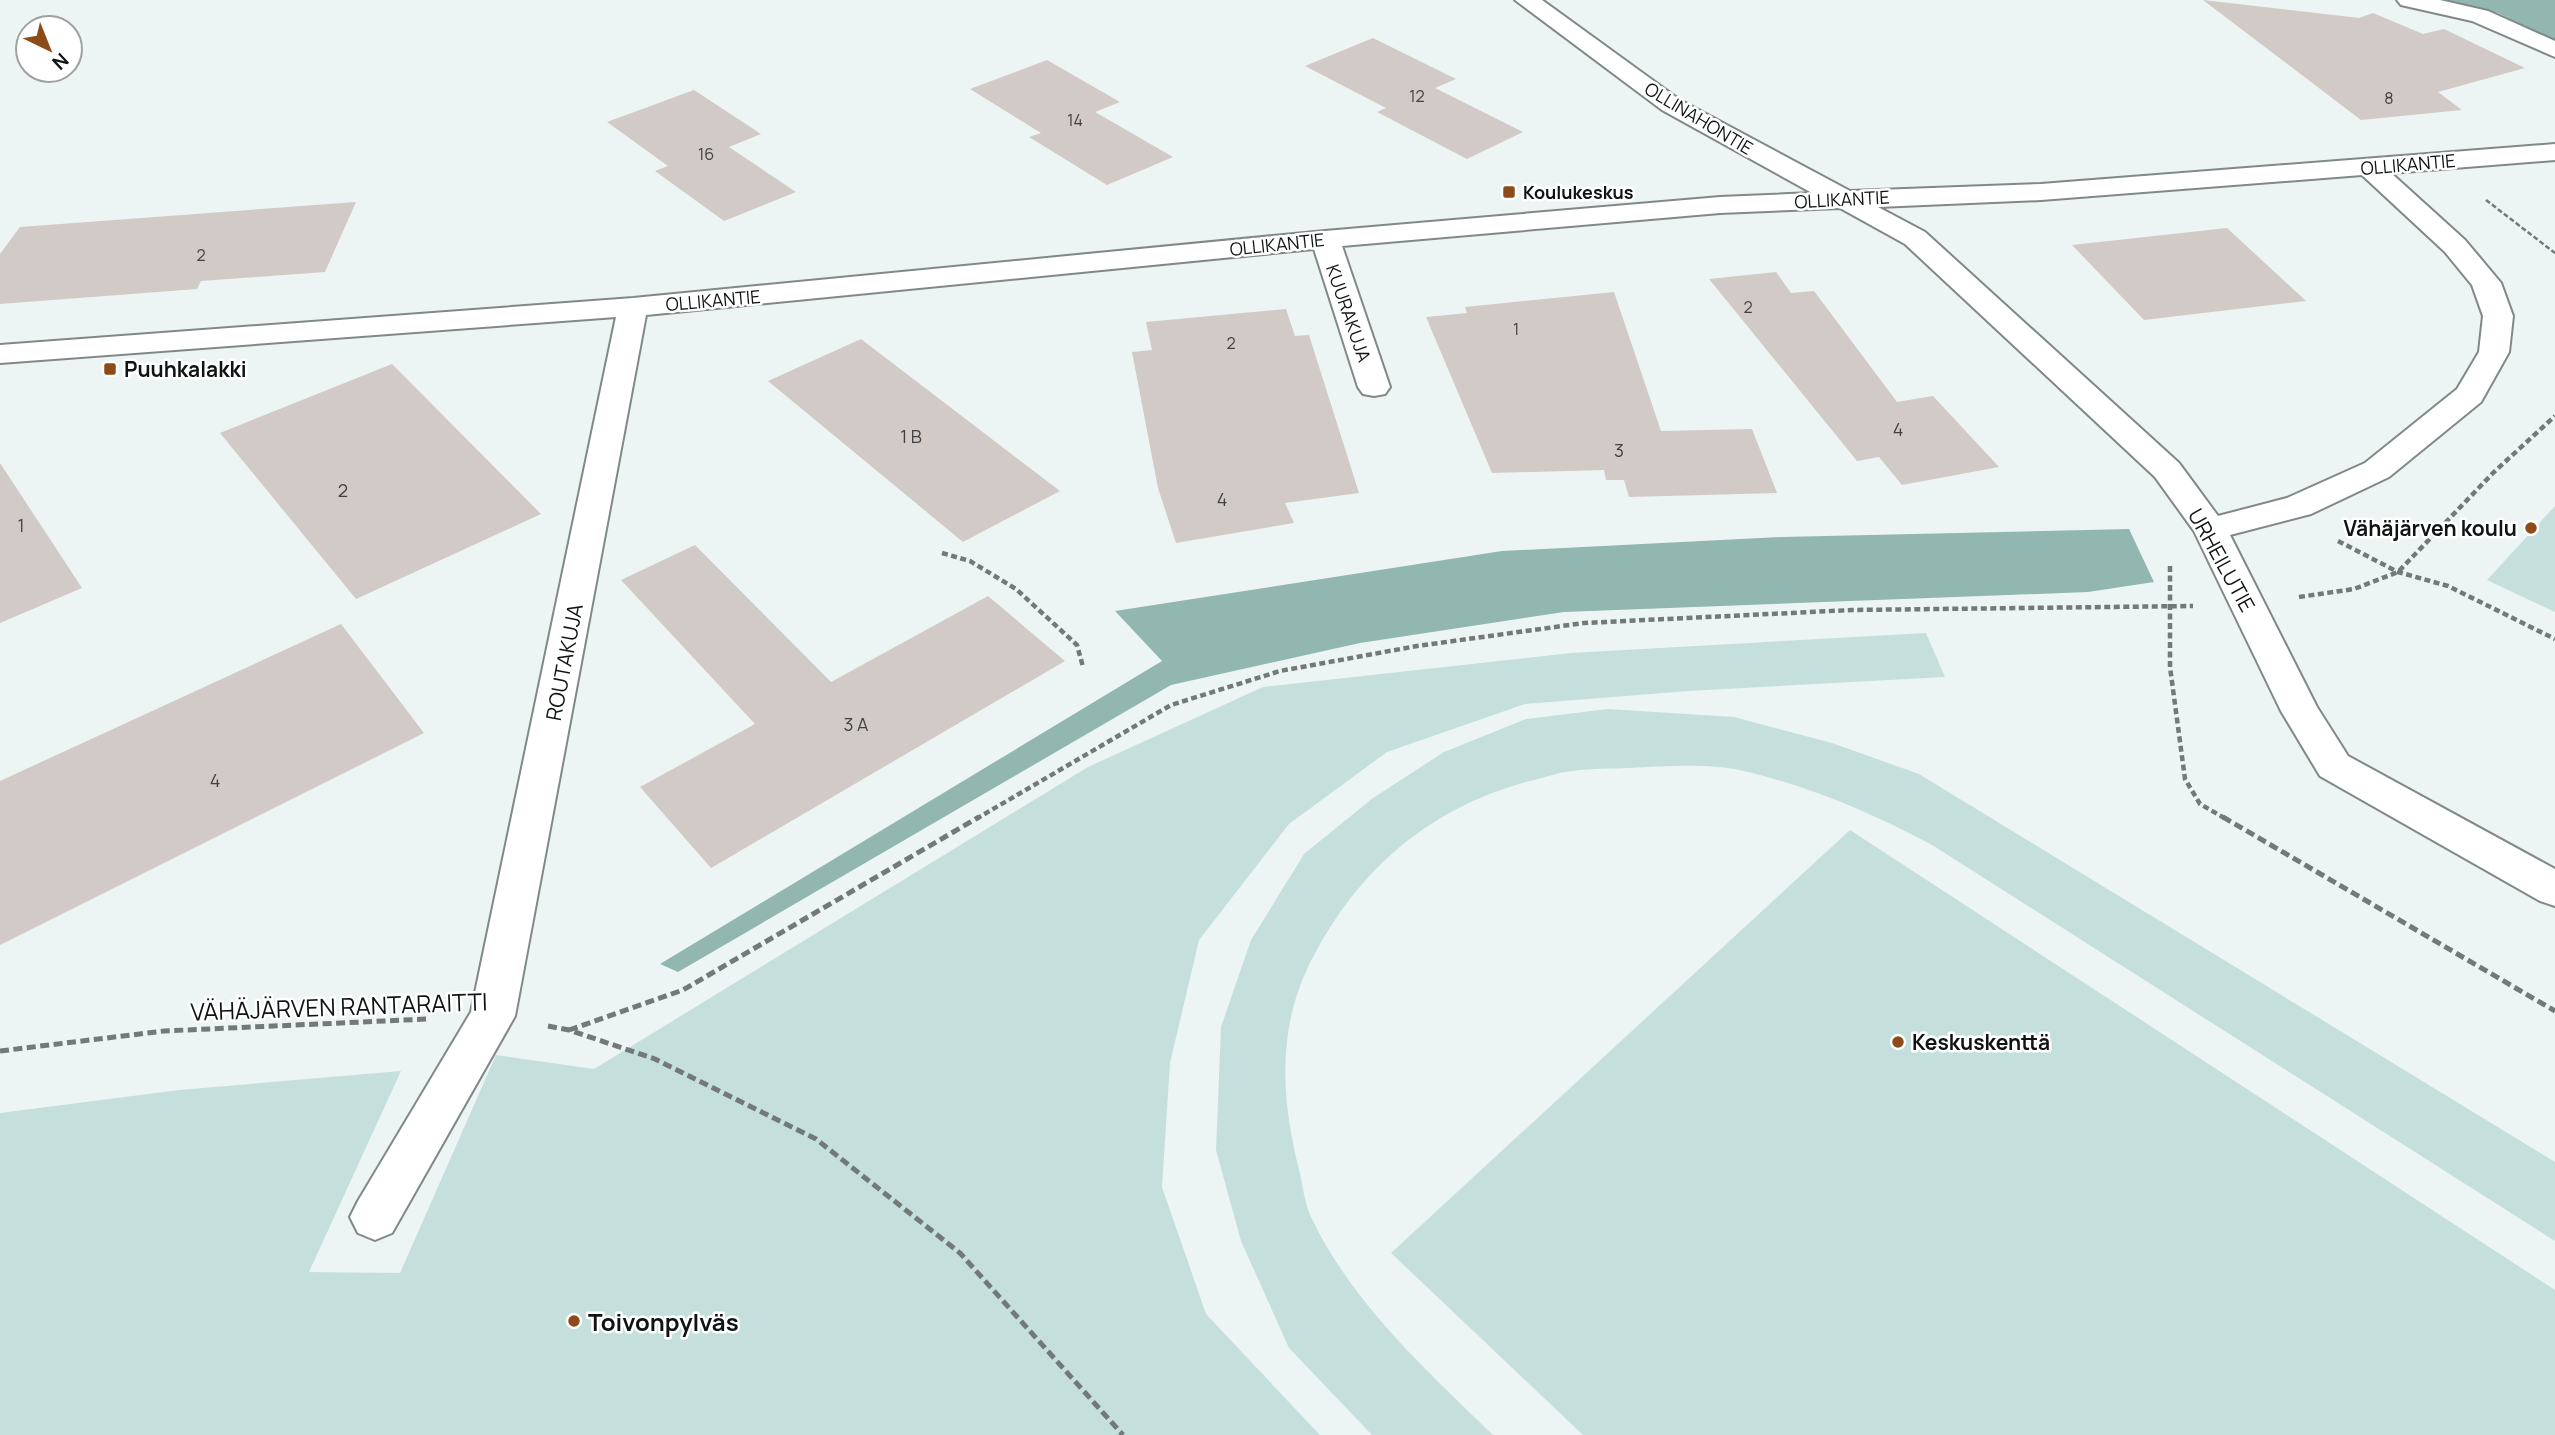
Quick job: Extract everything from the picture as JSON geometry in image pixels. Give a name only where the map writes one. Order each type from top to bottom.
[{"type":"street","name":"OLLINAHONTIE","points":[[1527,0],[1671,105],[1844,199]]},
{"type":"street","points":[[2409,0],[2480,16],[2555,50]]},
{"type":"street","name":"OLLIKANTIE","points":[[0,354],[633,307],[1325,239],[1720,205],[2041,192],[2555,152]]},
{"type":"street","points":[[2210,529],[2299,506],[2377,470],[2470,395],[2494,352],[2498,316],[2486,284],[2455,246],[2369,167]]},
{"type":"street","name":"URHEILUTIE","points":[[1844,199],[1915,238],[2125,428],[2167,470],[2210,529],[2300,711],[2334,766],[2555,889]]},
{"type":"street","name":"KUURAKUJA","points":[[1325,239],[1374,387]]},
{"type":"street","name":"ROUTAKUJA","points":[[375,1217],[493,1016],[633,307]]},
{"type":"path","points":[[2480,195],[2555,253]]},
{"type":"path","points":[[569,1030],[682,990],[1171,705],[1280,671],[1417,646],[1584,623],[1852,610],[2171,608],[2311,596],[2354,589],[2398,572],[2494,472],[2555,416]]},
{"type":"path","points":[[942,553],[970,561],[1016,589],[1077,645],[1083,667]]},
{"type":"path","points":[[2398,572],[2448,586],[2555,639]]},
{"type":"path","points":[[2171,608],[2170,667],[2185,779],[2200,804],[2555,1011]]},
{"type":"path","name":"VÄHÄJÄRVEN RANTARAITTI","points":[[0,1051],[164,1031],[493,1016],[569,1030],[655,1059],[816,1139],[960,1253],[1123,1435]]},
{"type":"green space","points":[[2434,0],[2555,0],[2555,41],[2498,13]]},
{"type":"green space","points":[[2555,506],[2555,612],[2487,580]]},
{"type":"green space","points":[[2129,529],[2154,582],[2088,592],[1564,612],[1360,643],[1171,685],[678,972],[660,964],[1162,661],[1115,611],[1502,551],[1782,537]]},
{"type":"green space","points":[[1926,633],[1945,677],[1688,691],[1525,704],[1387,752],[1289,824],[1199,940],[1170,1063],[1162,1187],[1206,1314],[1320,1435],[0,1435],[0,1113],[179,1090],[401,1071],[309,1272],[400,1273],[496,1055],[594,1069],[1088,767],[1263,687],[1571,653]]},
{"type":"green space","points":[[1608,709],[1734,717],[1832,743],[1919,774],[2555,1162],[2555,1241],[1932,845],[1887,822],[1817,793],[1731,768],[1673,766],[1568,772],[1494,792],[1430,825],[1401,846],[1352,896],[1331,926],[1300,985],[1292,1012],[1287,1038],[1286,1091],[1294,1146],[1311,1217],[1347,1278],[1392,1334],[1493,1435],[1372,1435],[1289,1348],[1241,1241],[1216,1150],[1221,1027],[1251,940],[1304,854],[1373,798],[1444,752],[1526,719]]},
{"type":"green space","name":"Keskuskenttä","points":[[1850,830],[2555,1290],[2555,1435],[1583,1435],[1391,1253]]},
{"type":"building","points":[[2203,0],[2359,18],[2373,13],[2423,34],[2444,29],[2525,68],[2438,92],[2462,110],[2361,120]]},
{"type":"building","points":[[1373,38],[1456,79],[1435,88],[1523,132],[1467,159],[1377,112],[1386,108],[1305,66]]},
{"type":"building","points":[[1047,60],[1120,102],[1095,112],[1173,157],[1107,185],[1029,137],[1041,133],[970,89]]},
{"type":"building","points":[[694,90],[761,134],[729,147],[796,192],[724,221],[655,171],[668,166],[607,122]]},
{"type":"building","points":[[356,202],[325,272],[201,281],[197,289],[0,304],[0,254],[20,227]]},
{"type":"building","points":[[2227,228],[2306,301],[2144,320],[2072,245]]},
{"type":"building","points":[[1776,272],[1791,293],[1814,291],[1897,402],[1933,396],[1999,467],[1902,485],[1879,457],[1857,461],[1709,279]]},
{"type":"building","points":[[1614,292],[1661,431],[1752,429],[1777,493],[1629,497],[1624,480],[1606,480],[1604,470],[1492,473],[1426,317],[1467,313],[1465,307]]},
{"type":"building","points":[[1286,309],[1295,336],[1309,335],[1359,493],[1285,503],[1294,523],[1176,543],[1158,488],[1132,352],[1152,350],[1146,322]]},
{"type":"building","points":[[861,339],[1060,491],[963,542],[768,381]]},
{"type":"building","points":[[392,364],[541,514],[356,599],[220,433]]},
{"type":"building","points":[[0,463],[82,588],[0,623]]},
{"type":"building","points":[[695,545],[831,682],[988,596],[1065,661],[711,868],[640,787],[755,724],[621,580]]},
{"type":"building","points":[[341,624],[424,733],[0,945],[0,781]]},
{"type":"place","name":"Koulukeskus","points":[[1509,192]]},
{"type":"place","name":"Puuhkalakki","points":[[110,369]]},
{"type":"place","name":"Vähäjärven koulu","points":[[2531,528]]},
{"type":"place","name":"Keskuskenttä","points":[[1898,1042]]},
{"type":"place","name":"Toivonpylväs","points":[[574,1321]]}]
